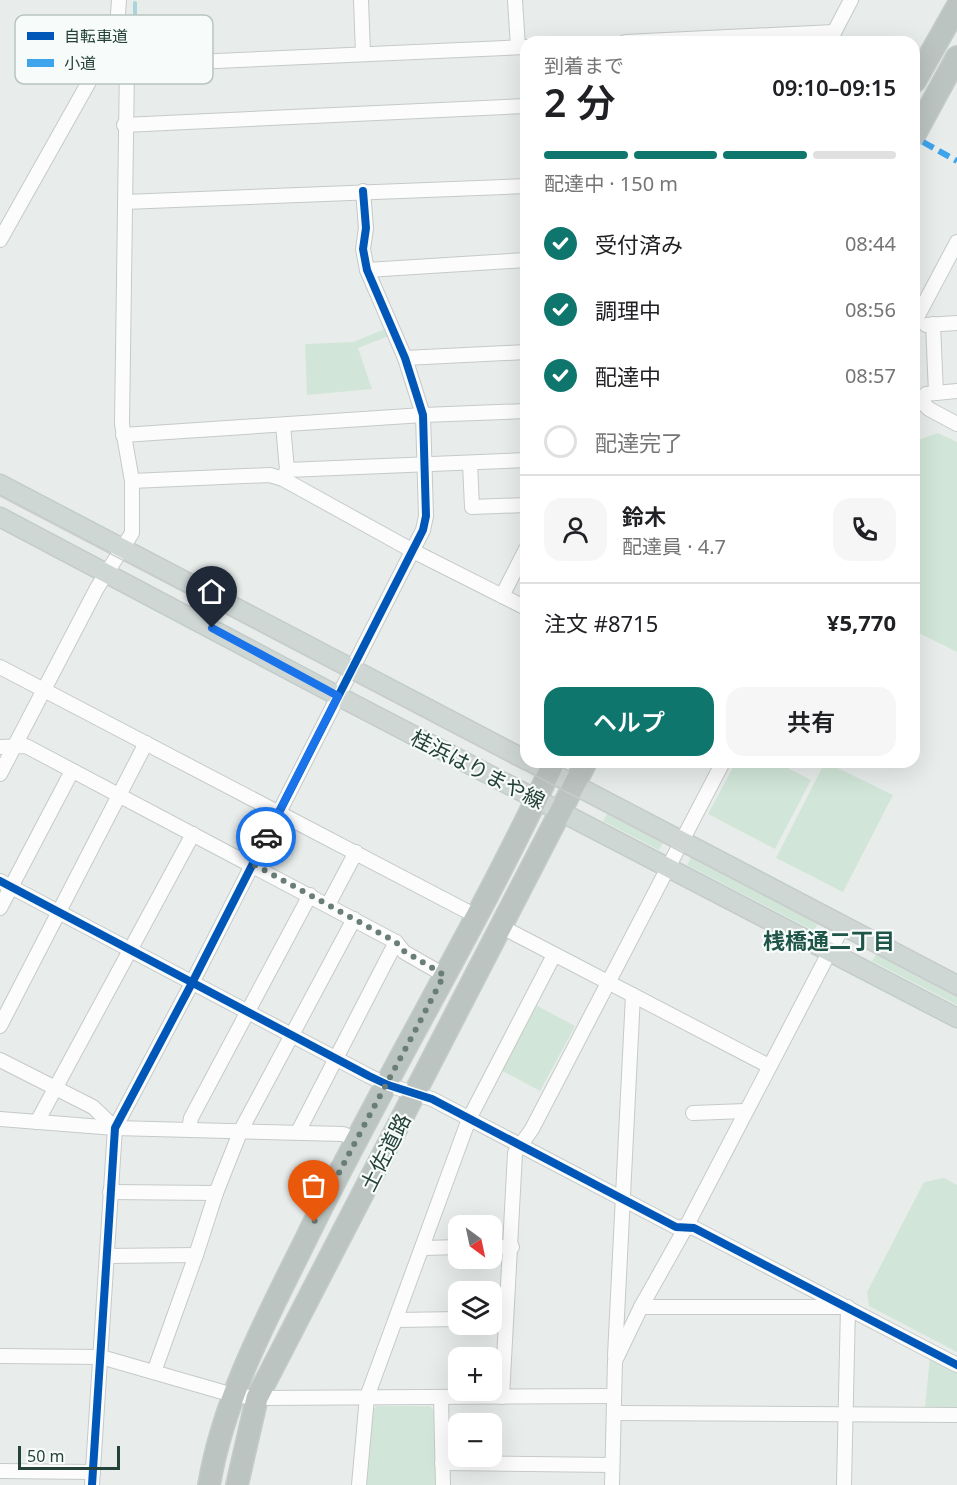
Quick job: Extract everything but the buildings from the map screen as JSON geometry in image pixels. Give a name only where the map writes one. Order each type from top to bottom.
[{"type":"highway","points":[[920,72],[957,8]]},
{"type":"highway","points":[[920,125],[957,57]]},
{"type":"highway","name":"土佐道路","points":[[209,1485],[214,1458],[240,1373],[355,1139],[388,1085],[552,768]]},
{"type":"highway","name":"土佐道路","points":[[237,1485],[257,1398],[583,768]]},
{"type":"main road","name":"桂浜はりまや線","points":[[0,483],[520,757]]},
{"type":"main road","name":"桂浜はりまや線","points":[[0,517],[108,572],[338,696],[957,1018]]},
{"type":"main road","name":"桂浜はりまや線","points":[[553,768],[574,785],[957,985]]},
{"type":"street","points":[[118,15],[119,0]]},
{"type":"street","points":[[361,0],[363,54]]},
{"type":"street","points":[[515,0],[520,36]]},
{"type":"street","points":[[833,36],[851,0]]},
{"type":"street","points":[[213,61],[520,47]]},
{"type":"street","points":[[0,240],[88,84]]},
{"type":"street","points":[[0,774],[108,572],[132,533],[132,481],[123,435],[126,84]]},
{"type":"street","points":[[124,125],[520,106]]},
{"type":"street","points":[[125,202],[520,186]]},
{"type":"street","points":[[0,1471],[93,1478],[115,1128],[415,552],[426,516],[423,415],[405,358],[367,270],[363,249],[366,228],[363,191]]},
{"type":"street","points":[[920,313],[957,242]]},
{"type":"street","points":[[367,270],[520,260]]},
{"type":"street","points":[[920,323],[957,323]]},
{"type":"street","points":[[933,324],[936,393]]},
{"type":"street","points":[[405,358],[520,352]]},
{"type":"street","points":[[920,395],[957,391]]},
{"type":"street","points":[[920,400],[929,409],[957,424]]},
{"type":"street","points":[[123,435],[423,415],[520,411]]},
{"type":"street","points":[[284,424],[285,475]]},
{"type":"street","points":[[132,481],[285,475],[520,460]]},
{"type":"street","points":[[470,463],[472,507],[520,505]]},
{"type":"street","points":[[285,475],[415,552],[520,605]]},
{"type":"street","points":[[502,596],[520,561]]},
{"type":"street","points":[[0,667],[477,916]]},
{"type":"street","points":[[0,1026],[146,743]]},
{"type":"street","points":[[0,747],[26,746],[253,864],[396,942],[404,951],[444,975]]},
{"type":"street","points":[[614,1396],[502,1397],[512,1247],[515,1153],[532,1129],[720,768]]},
{"type":"street","points":[[0,908],[5,884],[72,771]]},
{"type":"street","points":[[37,1122],[193,834]]},
{"type":"street","points":[[328,905],[356,852]]},
{"type":"street","points":[[5,884],[388,1085],[432,1099],[521,1143],[676,1227],[694,1228],[957,1365]]},
{"type":"street","points":[[189,1129],[191,1118],[310,895]]},
{"type":"street","points":[[154,1372],[216,1193],[241,1130],[354,919]]},
{"type":"street","points":[[615,1361],[641,1307],[686,1227],[843,926]]},
{"type":"street","points":[[502,927],[769,1066]]},
{"type":"street","points":[[298,1132],[396,942]]},
{"type":"street","points":[[359,1485],[367,1397],[424,1248],[469,1119],[554,955]]},
{"type":"street","points":[[612,1485],[621,1198],[633,995]]},
{"type":"street","points":[[0,1059],[93,1107],[115,1128]]},
{"type":"street","points":[[693,1113],[746,1112]]},
{"type":"street","points":[[0,1119],[115,1128],[343,1134],[355,1139]]},
{"type":"street","points":[[110,1192],[216,1193]]},
{"type":"street","points":[[424,1248],[448,1247]]},
{"type":"street","points":[[502,1247],[512,1247]]},
{"type":"street","points":[[107,1256],[196,1255]]},
{"type":"street","points":[[641,1307],[848,1307]]},
{"type":"street","points":[[844,1485],[848,1307]]},
{"type":"street","points":[[397,1320],[448,1319]]},
{"type":"street","points":[[502,1319],[507,1319]]},
{"type":"street","points":[[0,1356],[101,1357],[233,1395],[257,1398],[448,1397]]},
{"type":"street","points":[[441,1397],[443,1485]]},
{"type":"street","points":[[614,1413],[957,1415]]},
{"type":"street","points":[[442,1463],[612,1465]]},
{"type":"green space","points":[[385,329],[389,336],[358,348],[372,389],[307,395],[305,344],[353,342]]},
{"type":"green space","points":[[938,433],[957,442],[957,652],[920,634],[920,439]]},
{"type":"green space","points":[[733,768],[788,768],[811,780],[775,849],[708,814]]},
{"type":"green space","points":[[822,768],[837,768],[893,795],[843,892],[776,858]]},
{"type":"green space","points":[[609,810],[665,839],[659,850],[603,821]]},
{"type":"green space","points":[[692,855],[819,921],[814,931],[687,865]]},
{"type":"green space","points":[[878,951],[957,992],[957,1005],[872,961]]},
{"type":"green space","points":[[534,1004],[575,1026],[540,1091],[499,1069]]},
{"type":"green space","points":[[944,1178],[957,1185],[957,1352],[869,1306],[867,1292],[924,1182]]},
{"type":"green space","points":[[930,1356],[957,1371],[957,1407],[925,1408]]},
{"type":"green space","points":[[377,1406],[430,1406],[435,1411],[436,1485],[364,1485],[372,1410]]},
{"type":"waterway","points":[[135,3],[135,15]]},
{"type":"tram line","points":[[0,496],[520,768]]},
{"type":"tram line","points":[[521,768],[957,996]]},
{"type":"marked path","points":[[923,142],[957,161]]},
{"type":"cycle path","points":[[92,1485],[115,1128],[192,983],[423,530],[426,516],[423,415],[405,358],[367,270],[363,249],[366,228],[363,191]]},
{"type":"cycle path","points":[[0,881],[369,1076],[388,1085],[432,1099],[676,1227],[694,1228],[957,1365]]},
{"type":"way so far","points":[[266,837],[253,864],[396,942],[404,951],[444,975],[388,1085],[355,1139],[314,1222]]},
{"type":"district","name":"桟橋通二丁目","points":[[829,940]]},
{"type":"route","points":[[212,628],[338,696],[266,837]]}]
